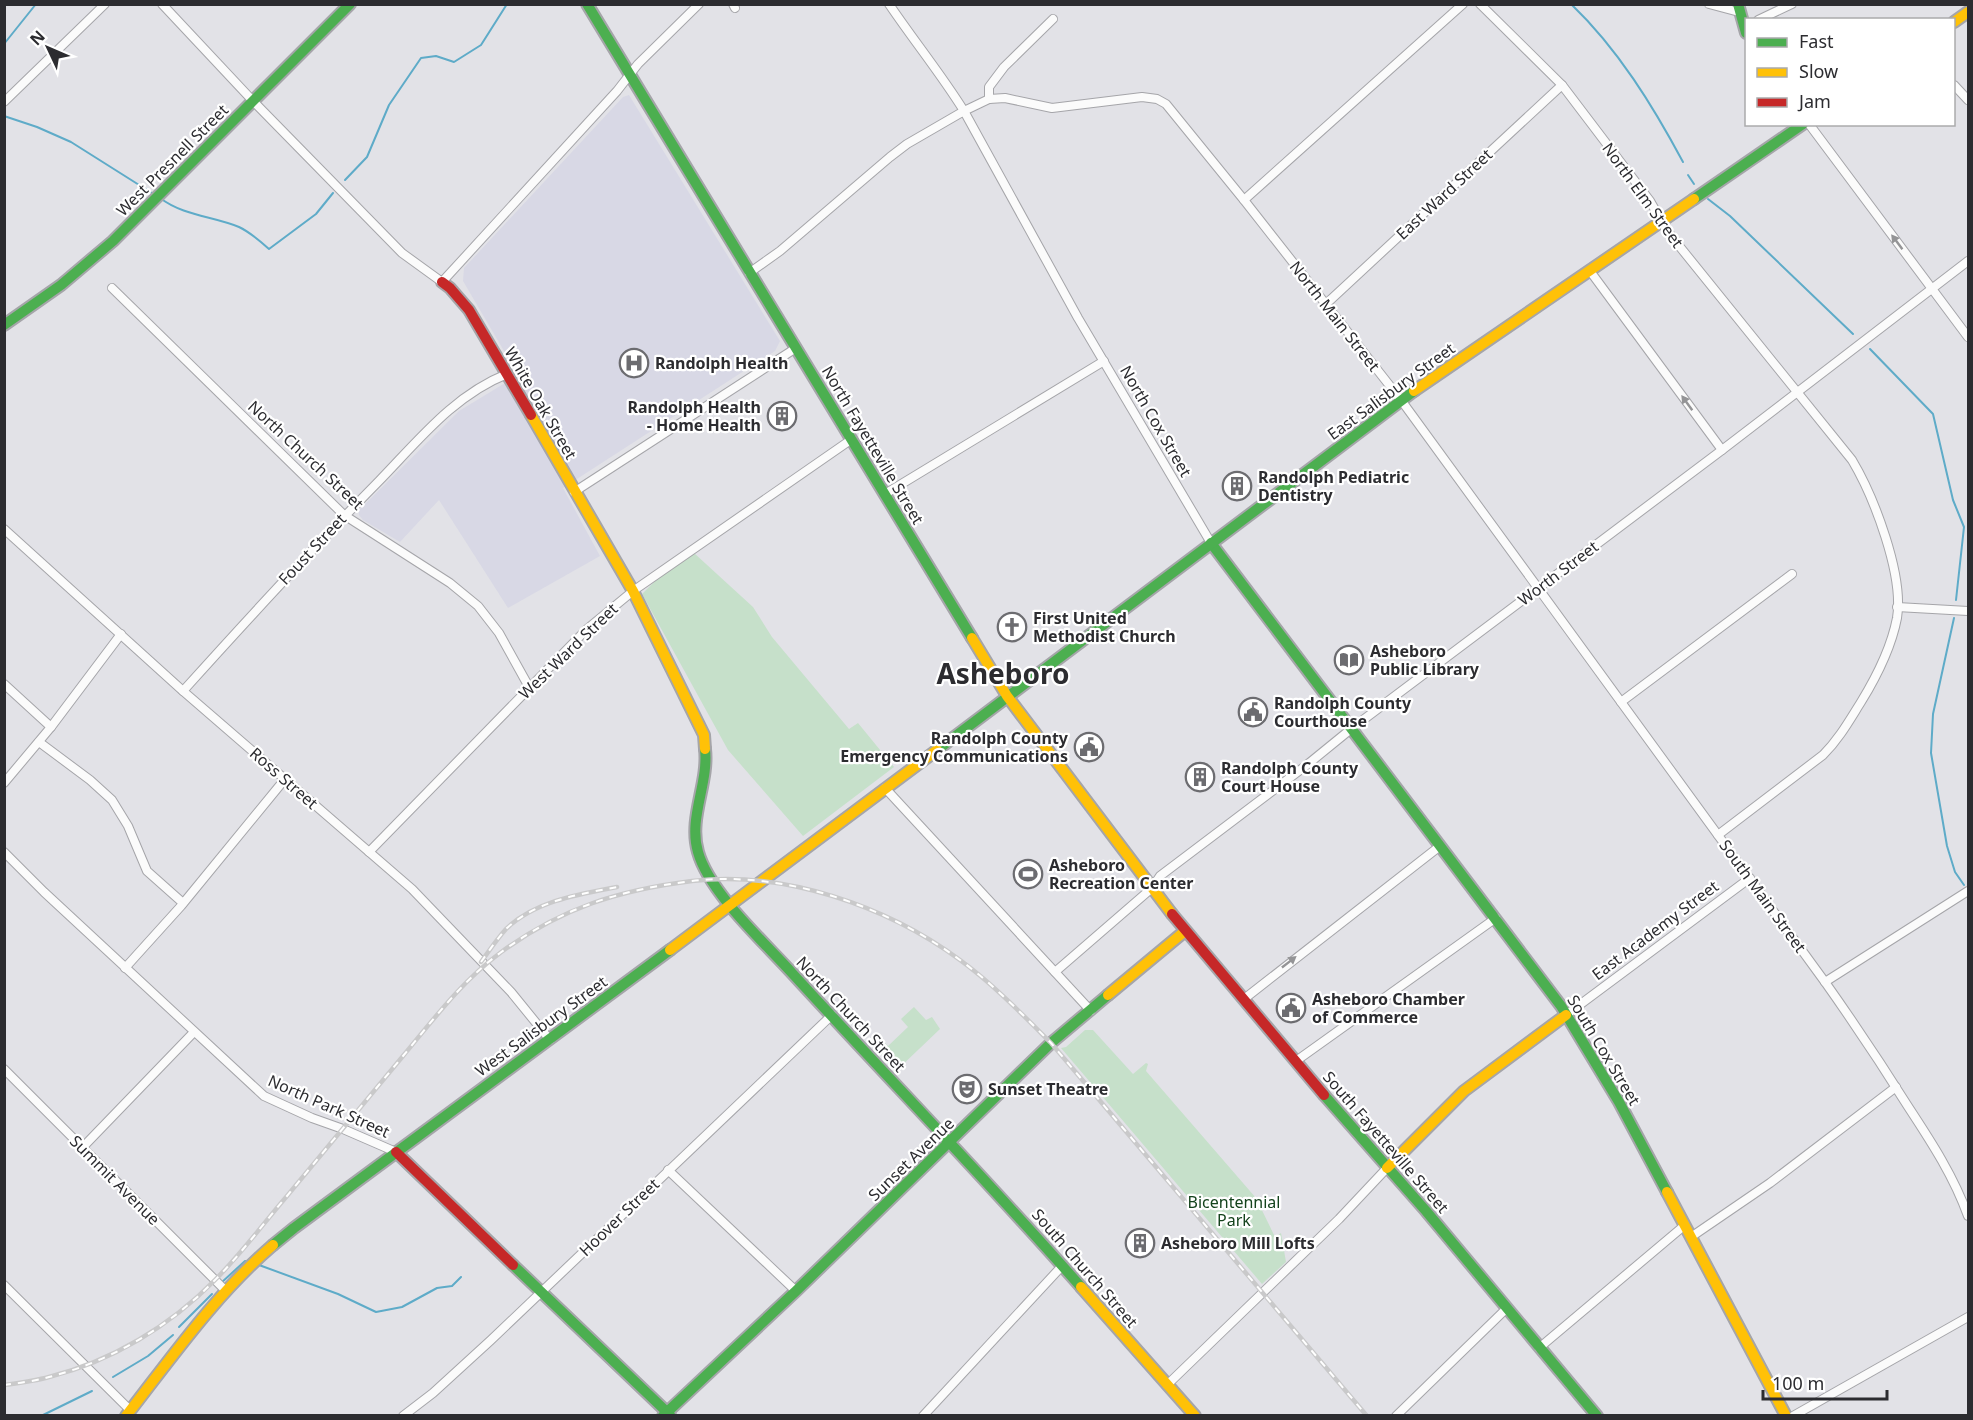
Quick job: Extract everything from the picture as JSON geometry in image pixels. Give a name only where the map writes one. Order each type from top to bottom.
[{"type":"main road","name":"West Presnell Street","points":[[4,325],[40,302],[96,256],[350,4]]},
{"type":"main road","name":"North Fayetteville Street","points":[[587,4],[1007,696],[1152,888]]},
{"type":"main road","points":[[1739,8],[1745,27]]},
{"type":"main road","points":[[1955,21],[1968,12]]},
{"type":"main road","name":"East Salisbury Street","points":[[1007,696],[1401,400],[1800,126]]},
{"type":"main road","name":"White Oak Street","points":[[442,282],[469,310],[633,591],[704,735],[706,756],[695,835],[698,853],[730,904]]},
{"type":"main road","name":"North Cox Street","points":[[1211,543],[1351,729]]},
{"type":"main road","name":"West Salisbury Street","points":[[128,1413],[226,1291],[272,1246],[1007,696]]},
{"type":"main road","name":"South Cox Street","points":[[1351,729],[1496,918],[1601,1068],[1786,1416]]},
{"type":"main road","name":"South Fayetteville Street","points":[[1152,888],[1185,931],[1431,1217],[1597,1416]]},
{"type":"main road","name":"North Church Street","points":[[730,904],[950,1142]]},
{"type":"main road","name":"Sunset Avenue","points":[[667,1414],[1052,1043],[1185,931]]},
{"type":"main road","name":"East Academy Street","points":[[1387,1168],[1458,1096],[1566,1015]]},
{"type":"main road","name":"South Church Street","points":[[950,1142],[1015,1211],[1195,1416]]},
{"type":"main road","name":"North Park Street","points":[[396,1152],[667,1414]]},
{"type":"street","points":[[4,102],[105,4]]},
{"type":"street","name":"White Oak Street","points":[[162,4],[402,253],[442,282]]},
{"type":"street","points":[[442,282],[639,64],[699,4]]},
{"type":"street","name":"North Cox Street","points":[[889,4],[945,80],[964,111],[1104,362],[1211,543]]},
{"type":"street","points":[[1244,200],[1463,4]]},
{"type":"street","name":"North Elm Street","points":[[1480,4],[1562,85],[1650,201],[1680,247],[1852,460],[1866,483],[1896,577],[1897,616],[1889,649],[1874,681],[1835,743],[1718,835]]},
{"type":"street","points":[[1709,4],[1739,8]]},
{"type":"street","points":[[1762,18],[1792,4]]},
{"type":"street","points":[[749,273],[780,251],[890,157],[908,144],[988,99],[989,87],[1004,67],[1053,19]]},
{"type":"street","name":"East Ward Street","points":[[1326,304],[1562,85]]},
{"type":"street","points":[[1955,87],[1968,100]]},
{"type":"street","name":"North Main Street","points":[[988,99],[1005,98],[1052,108],[1142,97],[1157,99],[1166,104],[1401,400],[1538,588]]},
{"type":"street","points":[[1810,126],[1968,338]]},
{"type":"street","name":"Worth Street","points":[[1055,972],[1152,888],[1160,876],[1968,261]]},
{"type":"street","points":[[1590,270],[1722,450]]},
{"type":"street","name":"North Church Street","points":[[112,288],[344,515],[450,583],[478,606],[499,633],[529,687]]},
{"type":"street","points":[[574,492],[796,348]]},
{"type":"street","points":[[885,494],[1104,362]]},
{"type":"street","name":"Foust Street","points":[[183,691],[344,515],[448,410],[492,380],[507,374]]},
{"type":"street","name":"West Ward Street","points":[[369,852],[587,629],[633,591],[852,439]]},
{"type":"street","name":"Ross Street","points":[[4,529],[183,691],[438,914],[511,992],[549,1040]]},
{"type":"street","points":[[1622,702],[1792,574]]},
{"type":"street","name":"South Main Street","points":[[1538,588],[1825,982],[1943,1161],[1959,1191],[1968,1216]]},
{"type":"street","points":[[1897,607],[1968,611]]},
{"type":"street","points":[[4,783],[51,727],[121,634]]},
{"type":"street","points":[[4,684],[51,727]]},
{"type":"street","points":[[39,742],[90,780],[112,800],[128,826],[147,871],[183,903]]},
{"type":"street","points":[[125,968],[183,903],[285,779]]},
{"type":"street","points":[[885,788],[1091,1011]]},
{"type":"street","points":[[1244,999],[1440,846]]},
{"type":"street","name":"North Park Street","points":[[4,852],[254,1088],[270,1099],[396,1152]]},
{"type":"street","name":"East Academy Street","points":[[1566,1015],[1749,878]]},
{"type":"street","points":[[1825,982],[1968,891]]},
{"type":"street","points":[[1296,1061],[1496,918]]},
{"type":"street","name":"Hoover Street","points":[[404,1416],[433,1393],[541,1292],[832,1015]]},
{"type":"street","points":[[82,1148],[194,1032]]},
{"type":"street","name":"Summit Avenue","points":[[4,1069],[226,1291]]},
{"type":"street","points":[[1691,1237],[1770,1183],[1896,1087]]},
{"type":"street","points":[[1167,1385],[1339,1219],[1387,1168]]},
{"type":"street","points":[[668,1170],[796,1291]]},
{"type":"street","points":[[1539,1348],[1685,1224]]},
{"type":"street","points":[[923,1416],[1062,1266]]},
{"type":"street","points":[[4,1285],[128,1413]]},
{"type":"street","points":[[1396,1416],[1506,1309]]},
{"type":"street","points":[[1793,1416],[1968,1317]]},
{"type":"shaded area","name":"Randolph Health","points":[[629,95],[780,341],[775,351],[563,488],[600,556],[508,608],[439,500],[400,542],[363,520],[359,515],[359,510],[459,411],[518,375],[463,281],[464,268],[623,97]]},
{"type":"green space","points":[[694,553],[753,607],[772,637],[849,729],[858,723],[894,767],[803,836],[728,750],[642,594],[657,579]]},
{"type":"green space","points":[[914,1007],[926,1020],[932,1017],[940,1029],[897,1070],[873,1046],[880,1038],[888,1046],[908,1027],[901,1019]]},
{"type":"green space","name":"Bicentennial Park","points":[[1085,1030],[1093,1030],[1133,1074],[1146,1063],[1148,1064],[1146,1071],[1256,1198],[1275,1237],[1281,1233],[1286,1262],[1262,1284],[1061,1048],[1066,1047]]},
{"type":"waterway","points":[[4,44],[36,4]]},
{"type":"waterway","points":[[345,180],[367,157],[389,105],[421,58],[436,56],[454,62],[481,45],[507,4]]},
{"type":"waterway","points":[[1571,4],[1619,59],[1683,162]]},
{"type":"waterway","points":[[4,116],[71,142],[155,195]]},
{"type":"waterway","points":[[1688,175],[1694,184]]},
{"type":"waterway","points":[[160,198],[179,209],[239,227],[269,249],[316,214],[333,193]]},
{"type":"waterway","points":[[1708,199],[1730,216],[1853,334]]},
{"type":"waterway","points":[[1870,349],[1933,414],[1953,500],[1964,527],[1956,600]]},
{"type":"waterway","points":[[1954,618],[1933,714],[1931,753],[1947,846],[1955,872],[1964,885]]},
{"type":"waterway","points":[[221,1283],[245,1261],[248,1262]]},
{"type":"waterway","points":[[259,1265],[338,1294],[376,1312],[402,1307],[437,1288],[452,1286],[461,1277]]},
{"type":"waterway","points":[[179,1327],[212,1294]]},
{"type":"waterway","points":[[113,1377],[148,1356],[173,1335]]},
{"type":"waterway","points":[[41,1416],[92,1391]]},
{"type":"railway","points":[[4,1385],[44,1378],[95,1362],[139,1340],[198,1297],[243,1249],[449,1002],[473,976],[500,953],[545,924],[615,896],[665,885],[727,879],[762,881],[798,887],[867,908],[931,941],[984,979],[1051,1043],[1367,1416]]},
{"type":"railway","points":[[481,962],[506,929],[530,912],[558,900],[617,887]]},
{"type":"traffic: fast","points":[[4,325],[61,285],[113,241],[350,4]]},
{"type":"traffic: fast","points":[[587,4],[972,638]]},
{"type":"traffic: fast","points":[[1738,4],[1745,29]]},
{"type":"traffic: fast","points":[[1694,199],[1800,126]]},
{"type":"traffic: fast","points":[[937,750],[1414,391]]},
{"type":"traffic: fast","points":[[1211,543],[1561,1006],[1619,1102],[1667,1192]]},
{"type":"traffic: fast","points":[[705,749],[704,775],[695,826],[698,852],[713,883],[753,932],[974,1168],[1081,1287]]},
{"type":"traffic: fast","points":[[273,1245],[670,950]]},
{"type":"traffic: fast","points":[[663,1416],[796,1291],[1051,1043],[1108,995]]},
{"type":"traffic: fast","points":[[1324,1095],[1426,1211],[1597,1416]]},
{"type":"traffic: fast","points":[[513,1265],[670,1415]]},
{"type":"traffic: slow","points":[[1955,21],[1968,12]]},
{"type":"traffic: slow","points":[[1414,391],[1694,199]]},
{"type":"traffic: slow","points":[[531,415],[633,591],[704,735],[705,749]]},
{"type":"traffic: slow","points":[[972,638],[1007,696],[1172,914]]},
{"type":"traffic: slow","points":[[670,950],[937,750]]},
{"type":"traffic: slow","points":[[1108,995],[1185,931]]},
{"type":"traffic: slow","points":[[1387,1168],[1464,1091],[1566,1015]]},
{"type":"traffic: slow","points":[[1667,1192],[1786,1416]]},
{"type":"traffic: slow","points":[[126,1416],[232,1284],[273,1245]]},
{"type":"traffic: slow","points":[[1081,1287],[1195,1416]]},
{"type":"traffic: jam","points":[[442,282],[469,310],[531,415]]},
{"type":"traffic: jam","points":[[1172,914],[1324,1095]]},
{"type":"traffic: jam","points":[[396,1152],[513,1265]]},
{"type":"place","name":"Randolph Health","points":[[634,363]]},
{"type":"place","name":"Randolph Health - Home Health","points":[[782,416]]},
{"type":"place","name":"Randolph Pediatric Dentistry","points":[[1237,486]]},
{"type":"place","name":"First United Methodist Church","points":[[1012,627]]},
{"type":"place","name":"Asheboro Public Library","points":[[1349,660]]},
{"type":"place","name":"Randolph County Courthouse","points":[[1253,712]]},
{"type":"place","name":"Randolph County Emergency Communications","points":[[1089,747]]},
{"type":"place","name":"Randolph County Court House","points":[[1200,777]]},
{"type":"place","name":"Asheboro Recreation Center","points":[[1028,874]]},
{"type":"place","name":"Asheboro Chamber of Commerce","points":[[1291,1008]]},
{"type":"place","name":"Sunset Theatre","points":[[967,1089]]},
{"type":"place","name":"Asheboro Mill Lofts","points":[[1140,1243]]},
{"type":"district","name":"Asheboro","points":[[1003,674]]}]
